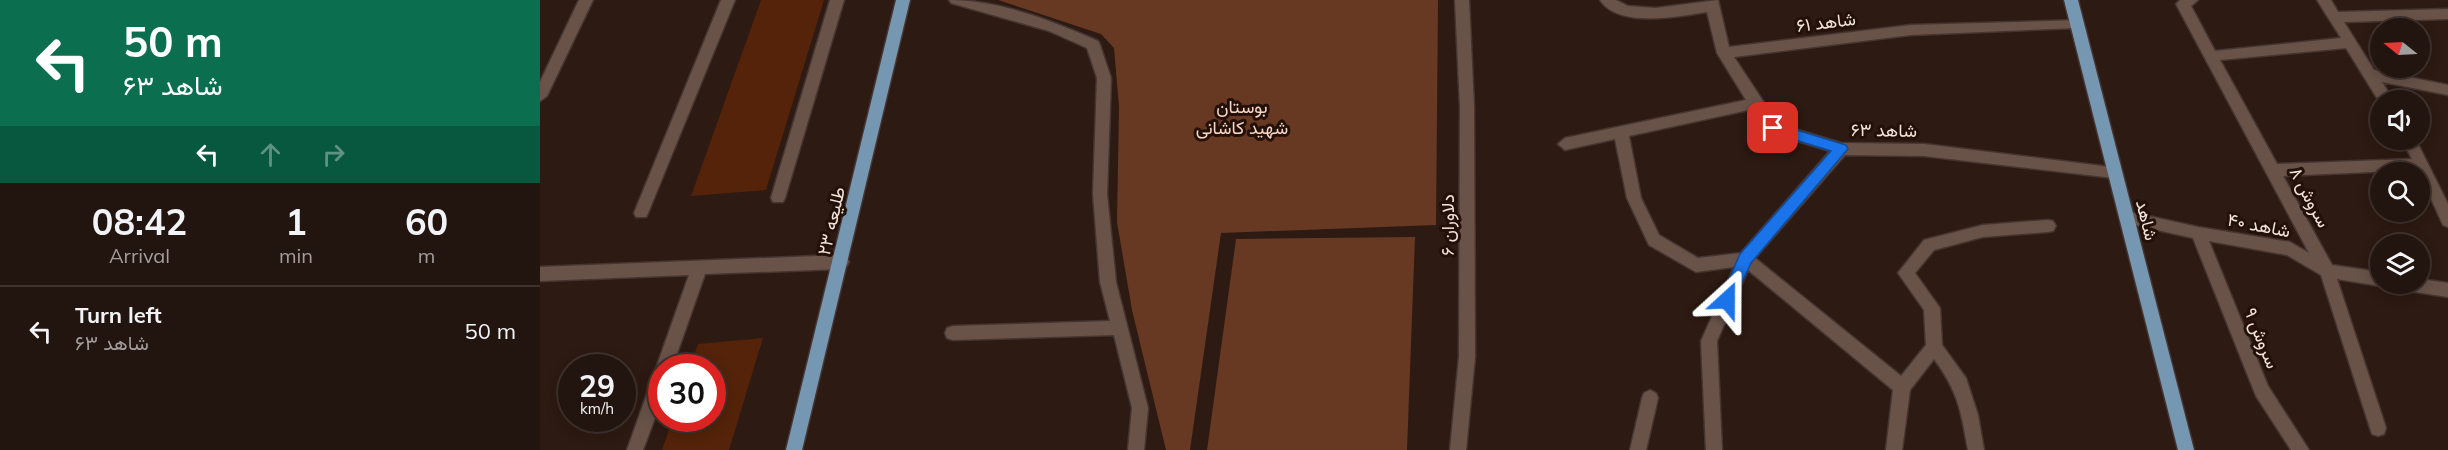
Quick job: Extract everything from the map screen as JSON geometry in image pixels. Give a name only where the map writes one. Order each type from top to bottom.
[{"type":"main road","name":"طلیعه ۲۳","points":[[794,450],[842,262],[903,0]]},
{"type":"main road","name":"شاهد","points":[[2071,0],[2186,450]]},
{"type":"street","points":[[540,96],[586,0]]},
{"type":"street","points":[[640,213],[728,0]]},
{"type":"street","points":[[778,198],[837,0]]},
{"type":"street","points":[[956,0],[1053,27],[1093,45],[1104,78],[1100,194],[1108,282],[1140,408],[1136,450]]},
{"type":"street","name":"دلاوران ۶","points":[[1458,450],[1467,357],[1467,107],[1462,0]]},
{"type":"street","points":[[1607,0],[1612,6],[1649,15],[1712,4]]},
{"type":"street","name":"سروش ۸","points":[[2192,0],[2184,4],[2327,271],[2378,428]]},
{"type":"street","points":[[2324,0],[2370,74]]},
{"type":"street","name":"شاهد ۶۳","points":[[1712,4],[1724,53],[1773,128],[1841,149],[1924,150],[2114,172]]},
{"type":"street","points":[[2336,17],[2448,14]]},
{"type":"street","name":"شاهد ۶۱","points":[[1724,53],[1911,30],[2076,23]]},
{"type":"street","points":[[2212,56],[2351,42]]},
{"type":"street","points":[[2390,78],[2448,90]]},
{"type":"street","points":[[1565,144],[1756,103]]},
{"type":"street","points":[[1621,132],[1634,198],[1654,240],[1696,265],[1745,259],[1902,387]]},
{"type":"street","points":[[1714,450],[1709,341],[1745,259],[1841,149]]},
{"type":"street","points":[[2274,170],[2370,166]]},
{"type":"street","points":[[2430,180],[2448,221]]},
{"type":"street","name":"شاهد ۴۰","points":[[2126,217],[2198,233],[2290,249],[2327,271],[2370,277]]},
{"type":"street","points":[[1976,450],[1959,378],[1934,347],[1932,308],[1906,273],[1929,245],[1983,231],[2048,226]]},
{"type":"street","name":"سروش ۹","points":[[2198,233],[2262,391],[2301,450]]},
{"type":"street","points":[[540,274],[842,262]]},
{"type":"street","points":[[669,354],[699,268]]},
{"type":"street","points":[[2430,287],[2448,290]]},
{"type":"street","points":[[953,333],[1120,327]]},
{"type":"street","points":[[1894,450],[1902,387],[1934,347]]},
{"type":"street","points":[[1638,450],[1650,398]]},
{"type":"street","points":[[634,450],[648,412]]},
{"type":"green space","name":"بوستان شهید کاشانی","points":[[998,0],[1438,0],[1436,225],[1221,233],[1190,450],[1166,450],[1132,310],[1117,222],[1119,107],[1114,48],[1101,34]]},
{"type":"green space","points":[[1415,237],[1407,450],[1207,450],[1236,239]]},
{"type":"building","points":[[761,0],[824,0],[766,190],[691,196]]},
{"type":"building","points":[[763,338],[729,450],[662,450],[668,432],[726,432],[726,354],[695,354],[698,344]]},
{"type":"route","points":[[1727,300],[1745,259],[1841,149],[1773,128]]}]
